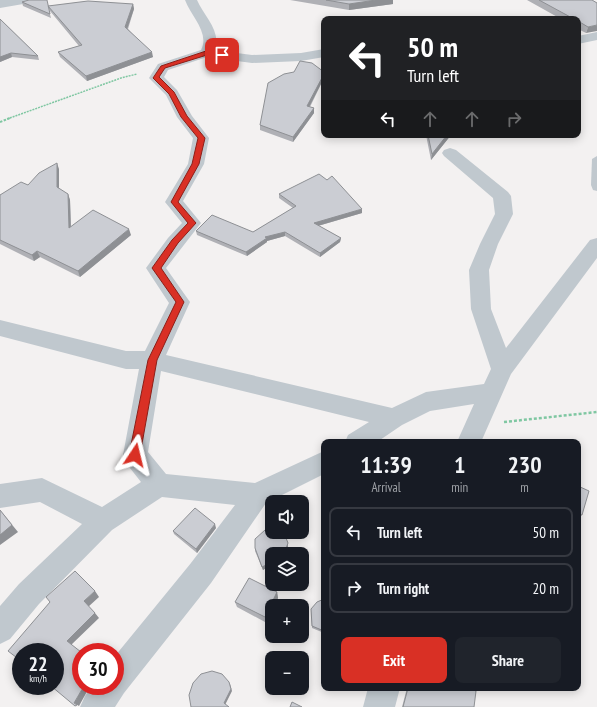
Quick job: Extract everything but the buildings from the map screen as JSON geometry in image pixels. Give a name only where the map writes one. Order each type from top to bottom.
[{"type":"street","points":[[0,4],[25,0]]},
{"type":"street","points":[[191,0],[195,10],[210,34],[210,45],[206,53]]},
{"type":"street","points":[[581,39],[597,36]]},
{"type":"street","points":[[159,485],[135,455],[152,360],[180,302],[156,268],[175,242],[192,223],[174,202],[196,164],[202,138],[184,117],[172,93],[156,78],[163,67],[206,53],[252,59],[301,57],[321,54]]},
{"type":"street","points":[[450,153],[502,196],[504,214],[489,244],[480,270],[482,309],[502,368]]},
{"type":"street","points":[[473,433],[502,368],[597,244]]},
{"type":"street","points":[[0,328],[126,360],[152,360],[394,418]]},
{"type":"street","points":[[362,439],[394,418],[426,402],[491,392]]},
{"type":"street","points":[[124,670],[202,573],[257,496],[321,464]]},
{"type":"street","points":[[0,629],[30,594],[103,521],[159,485],[257,496]]},
{"type":"street","points":[[0,496],[42,490],[103,521]]},
{"type":"street","points":[[380,707],[383,691]]},
{"type":"street","points":[[96,707],[105,695]]},
{"type":"lane","points":[[597,159],[597,188]]},
{"type":"path","points":[[0,122],[121,78],[163,67]]},
{"type":"path","points":[[473,433],[597,412]]},
{"type":"route","points":[[135,455],[152,360],[180,302],[156,268],[175,242],[192,223],[174,202],[196,164],[202,138],[184,117],[172,93],[156,78],[163,67],[206,53],[222,55]]}]
